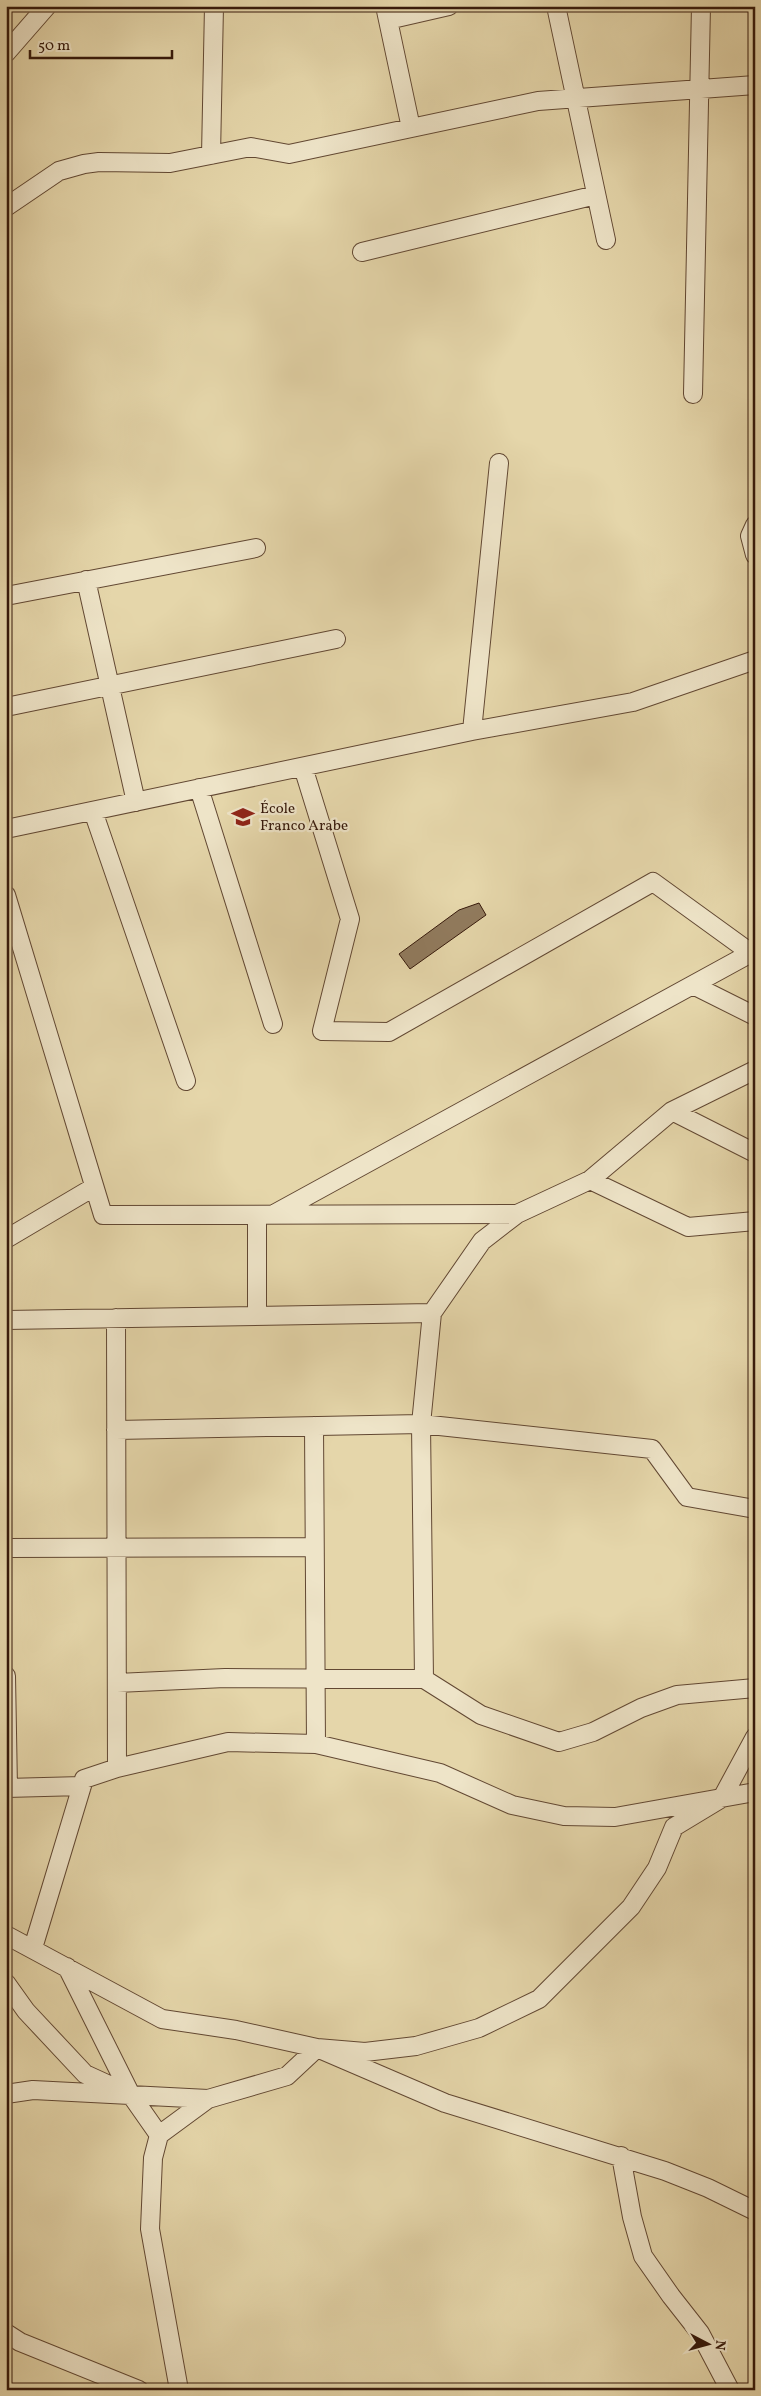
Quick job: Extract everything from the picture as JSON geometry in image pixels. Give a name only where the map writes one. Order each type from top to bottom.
[{"type":"street","points":[[6,53],[47,6]]},
{"type":"street","points":[[211,155],[214,6]]},
{"type":"street","points":[[411,128],[386,13],[449,6]]},
{"type":"street","points":[[556,6],[606,240]]},
{"type":"street","points":[[693,394],[701,6]]},
{"type":"street","points":[[6,208],[59,171],[84,164],[99,162],[170,163],[251,146],[290,154],[538,101],[755,85]]},
{"type":"street","points":[[362,252],[596,195]]},
{"type":"street","points":[[472,731],[499,463]]},
{"type":"street","points":[[755,525],[750,536],[755,556]]},
{"type":"street","points":[[6,596],[256,548]]},
{"type":"street","points":[[86,580],[136,802]]},
{"type":"street","points":[[6,707],[336,639]]},
{"type":"street","points":[[6,829],[472,731],[633,702],[755,660]]},
{"type":"street","points":[[265,1214],[753,951],[653,882],[389,1032],[322,1031],[350,919],[303,767]]},
{"type":"street","points":[[199,788],[273,1024]]},
{"type":"street","points":[[93,811],[186,1081]]},
{"type":"street","points":[[6,895],[103,1215],[517,1214]]},
{"type":"street","points":[[693,985],[755,1016]]},
{"type":"street","points":[[424,1680],[421,1424],[432,1313],[482,1241],[517,1214],[590,1180],[672,1111],[755,1070]]},
{"type":"street","points":[[672,1111],[755,1153]]},
{"type":"street","points":[[590,1180],[688,1227],[755,1221]]},
{"type":"street","points":[[6,1239],[94,1187]]},
{"type":"street","points":[[256,1316],[265,1214]]},
{"type":"street","points":[[6,1320],[432,1313]]},
{"type":"street","points":[[116,1318],[117,1768]]},
{"type":"street","points":[[116,1430],[421,1424],[652,1449],[687,1497],[755,1509]]},
{"type":"street","points":[[314,1426],[316,1744]]},
{"type":"street","points":[[6,1548],[116,1546],[314,1547]]},
{"type":"street","points":[[6,1676],[7,1788],[82,1786]]},
{"type":"street","points":[[117,1683],[225,1678],[424,1680],[481,1714],[559,1742],[593,1732],[641,1708],[677,1695],[755,1688]]},
{"type":"street","points":[[6,1935],[162,2019],[236,2030],[317,2048],[365,2052],[416,2046],[479,2028],[540,1999],[631,1907],[657,1868],[674,1827],[722,1798],[755,1737]]},
{"type":"street","points":[[32,1948],[84,1779],[117,1768],[228,1742],[316,1744],[440,1773],[512,1805],[564,1816],[615,1817],[755,1792]]},
{"type":"street","points":[[67,1967],[131,2096],[159,2134]]},
{"type":"street","points":[[6,1983],[26,2011],[85,2074],[131,2096]]},
{"type":"street","points":[[6,2094],[33,2090],[208,2099],[287,2076],[317,2048]]},
{"type":"street","points":[[317,2048],[445,2103],[620,2156],[708,2188],[755,2211]]},
{"type":"street","points":[[179,2390],[150,2229],[153,2158],[159,2134],[208,2099]]},
{"type":"street","points":[[620,2156],[632,2217],[643,2256],[670,2296],[700,2333],[730,2390]]},
{"type":"street","points":[[6,2333],[20,2342],[139,2390]]},
{"type":"building","points":[[479,903],[486,915],[410,969],[399,954],[459,910]]},
{"type":"place","name":"École Franco Arabe","points":[[243,817]]}]
